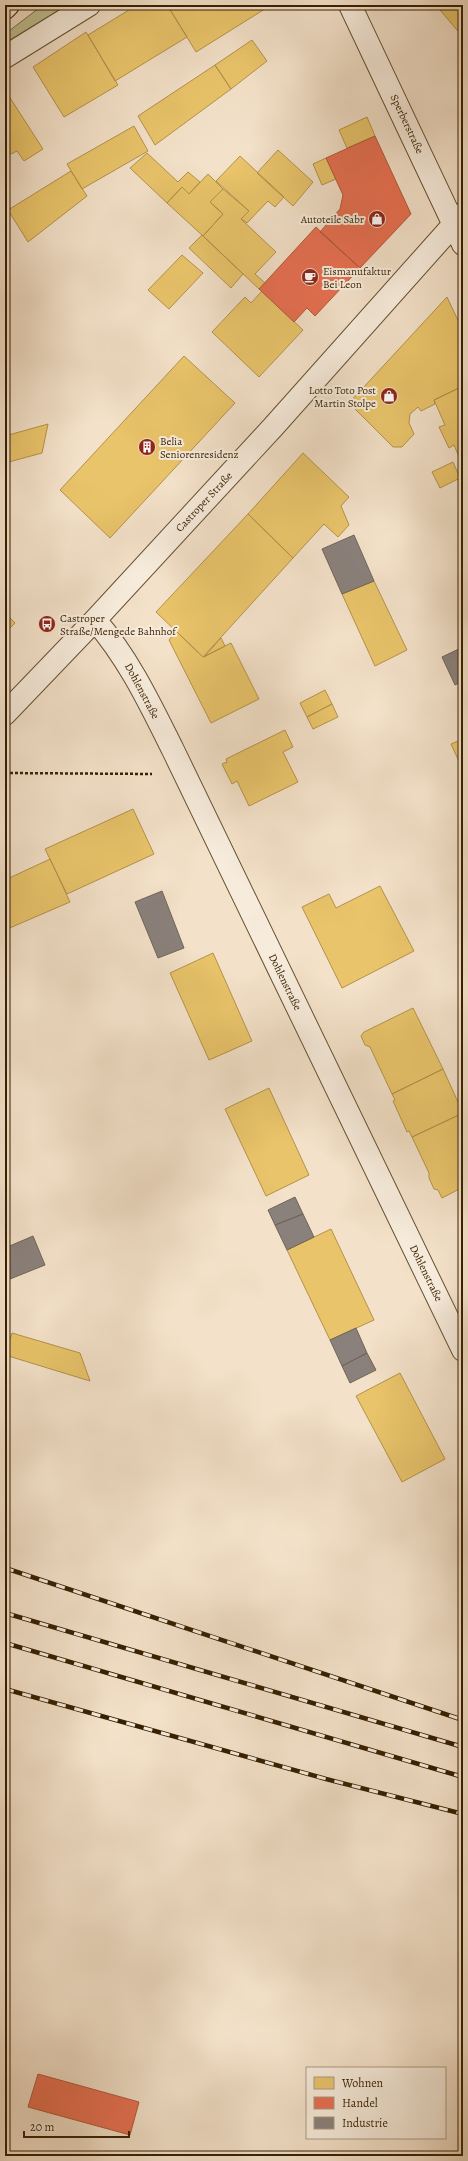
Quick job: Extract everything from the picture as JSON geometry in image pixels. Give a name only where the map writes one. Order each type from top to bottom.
[{"type":"street","points":[[5,8],[8,5]]},
{"type":"street","points":[[5,57],[89,5]]},
{"type":"street","name":"Sperberstraße","points":[[350,5],[458,219],[463,244]]},
{"type":"street","name":"Castroper Straße","points":[[5,714],[95,620],[274,426],[458,219]]},
{"type":"street","name":"Dohlenstraße","points":[[95,620],[114,643],[131,669],[185,774],[463,1350]]},
{"type":"path","points":[[5,773],[185,774]]},
{"type":"green space","points":[[43,5],[67,5],[5,43],[5,34]]},
{"type":"building: Wohnen","points":[[137,5],[167,5],[187,37],[115,81],[88,35]]},
{"type":"building: Wohnen","points":[[267,5],[268,7],[196,52],[168,6]]},
{"type":"building: Wohnen","points":[[446,5],[463,5],[463,37],[440,10]]},
{"type":"building: Wohnen","points":[[86,32],[118,85],[64,117],[33,67]]},
{"type":"building: Wohnen","points":[[252,40],[267,61],[231,89],[215,65]]},
{"type":"building: Wohnen","points":[[215,65],[231,89],[155,145],[138,116]]},
{"type":"building: Wohnen","points":[[5,90],[43,149],[24,161],[17,151],[11,154],[7,149],[5,150]]},
{"type":"building: Wohnen","points":[[367,117],[375,136],[347,148],[339,130]]},
{"type":"building: Wohnen","points":[[134,126],[148,151],[82,189],[67,164]]},
{"type":"building: Wohnen","points":[[278,150],[313,182],[293,206],[257,173]]},
{"type":"building: Wohnen","points":[[147,153],[178,182],[188,172],[200,182],[189,194],[182,187],[167,203],[130,168]]},
{"type":"building: Wohnen","points":[[240,156],[284,197],[275,207],[268,201],[247,223],[241,219],[249,211],[216,181]]},
{"type":"building: Wohnen","points":[[326,158],[336,179],[322,185],[313,164]]},
{"type":"building: Wohnen","points":[[71,171],[87,196],[28,242],[8,210]]},
{"type":"building: Wohnen","points":[[208,174],[223,189],[210,202],[223,214],[203,236],[167,203],[182,187],[189,194]]},
{"type":"building: Wohnen","points":[[223,189],[249,211],[241,219],[276,252],[255,274],[265,283],[259,289],[203,236],[223,214],[210,202]]},
{"type":"building: Wohnen","points":[[202,235],[243,274],[231,288],[189,248]]},
{"type":"building: Wohnen","points":[[182,255],[203,273],[169,309],[148,290]]},
{"type":"building: Wohnen","points":[[262,291],[303,330],[259,377],[212,332],[245,297],[251,303]]},
{"type":"building: Wohnen","points":[[447,297],[463,331],[463,386],[434,400],[435,404],[421,411],[418,407],[410,414],[409,423],[414,434],[402,447],[393,447],[349,403]]},
{"type":"building: Wohnen","name":"Belia Seniorenresidenz","points":[[184,356],[235,403],[110,538],[60,490]]},
{"type":"building: Wohnen","points":[[463,386],[463,457],[460,459],[454,445],[449,448],[439,427],[445,425],[434,400]]},
{"type":"building: Wohnen","points":[[48,424],[42,453],[5,463],[5,436]]},
{"type":"building: Wohnen","points":[[303,453],[349,497],[341,506],[349,525],[338,537],[324,524],[293,558],[248,514]]},
{"type":"building: Wohnen","points":[[453,462],[460,478],[440,488],[432,472]]},
{"type":"building: Wohnen","points":[[248,514],[293,558],[203,657],[156,612]]},
{"type":"building: Wohnen","points":[[374,581],[407,650],[375,666],[342,594]]},
{"type":"building: Wohnen","points":[[5,613],[15,623],[6,632],[9,635],[9,641],[5,645]]},
{"type":"building: Wohnen","points":[[176,631],[203,657],[231,643],[259,699],[211,723],[169,640]]},
{"type":"building: Wohnen","points":[[221,638],[225,646],[204,657]]},
{"type":"building: Wohnen","points":[[325,690],[332,704],[307,717],[300,703]]},
{"type":"building: Wohnen","points":[[332,704],[338,717],[313,729],[307,717]]},
{"type":"building: Wohnen","points":[[285,730],[293,747],[283,752],[298,782],[249,806],[237,781],[232,784],[222,764],[227,762],[226,759]]},
{"type":"building: Wohnen","points":[[463,739],[463,770],[451,744]]},
{"type":"building: Wohnen","points":[[133,809],[154,854],[67,894],[45,849]]},
{"type":"building: Wohnen","points":[[50,859],[70,902],[5,930],[5,880]]},
{"type":"building: Wohnen","points":[[380,886],[414,951],[342,988],[302,907],[329,894],[336,908]]},
{"type":"building: Wohnen","points":[[213,953],[252,1041],[209,1060],[170,973]]},
{"type":"building: Wohnen","points":[[413,1008],[443,1069],[392,1094],[370,1047],[365,1045],[361,1036],[364,1032]]},
{"type":"building: Wohnen","points":[[443,1069],[463,1113],[412,1137],[409,1131],[407,1132],[393,1101],[395,1100],[392,1094]]},
{"type":"building: Wohnen","points":[[269,1088],[309,1175],[266,1196],[225,1109]]},
{"type":"building: Wohnen","points":[[463,1113],[463,1187],[442,1198],[438,1190],[434,1189],[429,1178],[429,1173],[412,1137]]},
{"type":"building: Wohnen","points":[[331,1229],[374,1320],[330,1340],[287,1250]]},
{"type":"building: Wohnen","points":[[12,1333],[80,1353],[90,1381],[5,1355]]},
{"type":"building: Wohnen","points":[[400,1373],[445,1459],[402,1482],[356,1396]]},
{"type":"building: Handel","points":[[375,136],[411,214],[360,268],[320,232],[340,209],[343,195],[326,158]]},
{"type":"building: Handel","points":[[316,227],[360,268],[315,316],[307,308],[294,322],[259,289]]},
{"type":"building: Handel","points":[[38,2074],[139,2102],[130,2135],[28,2107]]},
{"type":"building: Industrie","points":[[354,535],[374,581],[342,594],[322,549]]},
{"type":"building: Industrie","points":[[463,647],[463,681],[455,685],[442,657]]},
{"type":"building: Industrie","points":[[162,891],[184,948],[158,958],[135,902]]},
{"type":"building: Industrie","points":[[295,1197],[303,1214],[275,1225],[268,1210]]},
{"type":"building: Industrie","points":[[303,1214],[314,1237],[287,1250],[275,1225]]},
{"type":"building: Industrie","points":[[33,1236],[45,1265],[5,1281],[5,1248]]},
{"type":"building: Industrie","points":[[356,1328],[367,1353],[342,1366],[330,1340]]},
{"type":"building: Industrie","points":[[367,1353],[376,1370],[350,1383],[342,1366]]},
{"type":"railway","points":[[5,1568],[463,1720]]},
{"type":"railway","points":[[5,1613],[463,1747]]},
{"type":"railway","points":[[5,1643],[463,1777]]},
{"type":"railway","points":[[5,1689],[326,1779],[463,1814]]},
{"type":"place","name":"Autoteile Sabr","points":[[377,219]]},
{"type":"place","name":"Eismanufaktur Bei Leon","points":[[310,277]]},
{"type":"place","name":"Lotto Toto Post Martin Stolpe","points":[[389,396]]},
{"type":"place","name":"Belia Seniorenresidenz","points":[[147,447]]},
{"type":"place","name":"Castroper Straße/Mengede Bahnhof","points":[[47,624]]}]
